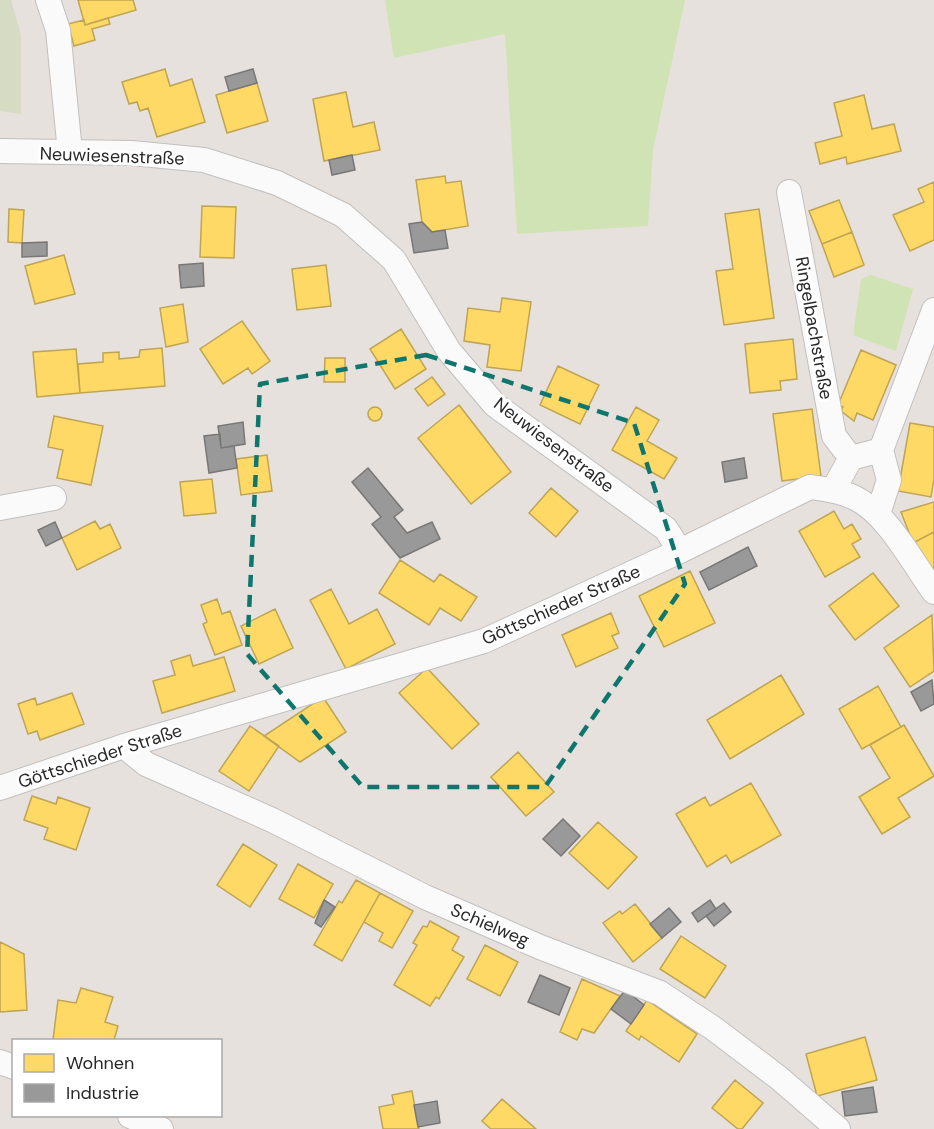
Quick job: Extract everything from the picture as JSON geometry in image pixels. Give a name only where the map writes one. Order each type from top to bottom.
[{"type":"street","points":[[48,0],[58,30],[70,152]]},
{"type":"street","name":"Neuwiesenstraße","points":[[0,151],[132,153],[204,160],[277,183],[343,215],[394,261],[449,351],[495,405],[666,529],[680,551]]},
{"type":"street","name":"Ringelbachstraße","points":[[789,192],[834,436],[851,458]]},
{"type":"street","points":[[878,514],[889,480],[881,450],[934,310]]},
{"type":"street","points":[[833,490],[851,458],[881,450]]},
{"type":"street","name":"Göttschieder Straße","points":[[0,788],[124,746],[484,641],[680,551],[810,487],[833,490],[855,498],[878,514],[934,592]]},
{"type":"street","points":[[0,508],[54,498]]},
{"type":"street","name":"Schielweg","points":[[124,746],[146,764],[272,820],[435,901],[540,947],[660,993],[723,1035],[838,1129]]},
{"type":"street","points":[[132,1117],[160,1129]]},
{"type":"highlighted area","points":[[426,355],[634,423],[685,584],[545,787],[363,787],[247,654],[260,384]]},
{"type":"green space","points":[[0,0],[11,0],[21,35],[21,114],[0,111]]},
{"type":"green space","points":[[385,0],[685,0],[653,150],[648,226],[517,234],[505,34],[394,58]]},
{"type":"green space","points":[[871,275],[913,289],[896,351],[853,335],[861,279]]},
{"type":"building: Wohnen","points":[[78,0],[133,0],[136,10],[85,25]]},
{"type":"building: Wohnen","points":[[108,18],[110,24],[92,29],[95,40],[74,46],[68,24],[84,20],[85,25]]},
{"type":"building: Wohnen","points":[[165,69],[170,86],[192,79],[205,122],[157,137],[148,108],[140,111],[137,102],[129,104],[122,82]]},
{"type":"building: Wohnen","points":[[257,83],[268,121],[227,133],[216,95]]},
{"type":"building: Wohnen","points":[[346,92],[353,127],[374,122],[380,150],[324,161],[313,99]]},
{"type":"building: Wohnen","points":[[864,95],[872,129],[894,124],[901,151],[847,164],[846,157],[820,164],[815,143],[842,136],[834,103]]},
{"type":"building: Wohnen","points":[[445,176],[446,183],[461,181],[468,226],[432,232],[422,222],[416,180]]},
{"type":"building: Wohnen","points":[[934,182],[934,240],[910,251],[893,215],[924,202],[918,189]]},
{"type":"building: Wohnen","points":[[839,200],[852,232],[822,244],[809,211]]},
{"type":"building: Wohnen","points":[[202,206],[236,207],[234,258],[200,257]]},
{"type":"building: Wohnen","points":[[9,209],[24,210],[22,243],[8,242]]},
{"type":"building: Wohnen","points":[[759,209],[774,318],[724,325],[716,271],[733,269],[725,214]]},
{"type":"building: Wohnen","points":[[852,232],[864,265],[834,277],[822,244]]},
{"type":"building: Wohnen","points":[[64,255],[75,294],[35,304],[25,266]]},
{"type":"building: Wohnen","points":[[326,265],[331,306],[297,310],[292,269]]},
{"type":"building: Wohnen","points":[[502,298],[531,302],[521,371],[487,367],[490,345],[464,341],[468,308],[500,312]]},
{"type":"building: Wohnen","points":[[183,304],[188,342],[166,347],[160,308]]},
{"type":"building: Wohnen","points":[[242,321],[270,361],[252,374],[248,368],[223,384],[200,349]]},
{"type":"building: Wohnen","points":[[401,329],[426,369],[395,389],[370,349]]},
{"type":"building: Wohnen","points":[[793,339],[797,379],[780,381],[781,390],[750,393],[745,344]]},
{"type":"building: Wohnen","points":[[162,348],[165,386],[80,393],[78,364],[103,362],[103,353],[119,352],[119,359],[139,357],[140,350]]},
{"type":"building: Wohnen","points":[[76,349],[80,393],[37,397],[33,352]]},
{"type":"building: Wohnen","points":[[861,350],[896,365],[873,420],[857,413],[854,421],[841,411],[843,407],[838,405]]},
{"type":"building: Wohnen","points":[[325,358],[345,358],[345,382],[324,382]]},
{"type":"building: Wohnen","points":[[558,366],[599,385],[580,424],[540,405]]},
{"type":"building: Wohnen","points":[[432,377],[445,394],[428,406],[415,389]]},
{"type":"building: Wohnen","points":[[459,405],[511,472],[471,504],[418,438]]},
{"type":"building: Wohnen","points":[[375,407],[380,409],[382,414],[380,419],[375,421],[370,419],[368,414],[370,409]]},
{"type":"building: Wohnen","points":[[636,407],[659,420],[647,441],[677,458],[664,479],[612,450]]},
{"type":"building: Wohnen","points":[[812,409],[821,476],[782,481],[773,414]]},
{"type":"building: Wohnen","points":[[54,416],[103,426],[91,485],[57,478],[63,450],[48,447]]},
{"type":"building: Wohnen","points":[[910,423],[934,427],[934,479],[931,497],[898,491]]},
{"type":"building: Wohnen","points":[[267,455],[272,491],[241,495],[236,459]]},
{"type":"building: Wohnen","points":[[212,479],[216,513],[184,516],[180,482]]},
{"type":"building: Wohnen","points":[[551,488],[578,511],[556,537],[529,513]]},
{"type":"building: Wohnen","points":[[934,502],[934,532],[913,543],[901,512]]},
{"type":"building: Wohnen","points":[[834,511],[844,529],[852,524],[861,539],[852,544],[860,557],[825,577],[799,531]]},
{"type":"building: Wohnen","points":[[95,521],[100,529],[110,524],[121,548],[77,570],[62,538]]},
{"type":"building: Wohnen","points":[[934,532],[934,571],[913,543]]},
{"type":"building: Wohnen","points":[[400,560],[434,582],[440,574],[477,597],[461,621],[440,608],[429,625],[379,593]]},
{"type":"building: Wohnen","points":[[690,571],[715,623],[664,647],[639,596]]},
{"type":"building: Wohnen","points":[[873,573],[899,606],[855,640],[829,606]]},
{"type":"building: Wohnen","points":[[331,589],[349,624],[377,609],[395,644],[346,669],[310,600]]},
{"type":"building: Wohnen","points":[[217,599],[222,614],[230,611],[242,645],[215,655],[203,624],[207,622],[201,605]]},
{"type":"building: Wohnen","points":[[275,609],[293,648],[259,664],[241,626]]},
{"type":"building: Wohnen","points":[[611,613],[619,633],[612,636],[618,648],[576,667],[562,635]]},
{"type":"building: Wohnen","points":[[932,615],[934,671],[910,687],[884,648]]},
{"type":"building: Wohnen","points":[[190,655],[193,666],[224,657],[235,691],[162,713],[153,681],[175,675],[171,661]]},
{"type":"building: Wohnen","points":[[427,668],[479,724],[452,749],[399,693]]},
{"type":"building: Wohnen","points":[[781,675],[804,714],[730,759],[707,720]]},
{"type":"building: Wohnen","points":[[878,686],[901,727],[862,749],[839,709]]},
{"type":"building: Wohnen","points":[[72,693],[84,724],[40,740],[37,731],[28,734],[18,704],[35,698],[37,705]]},
{"type":"building: Wohnen","points":[[323,697],[346,732],[300,762],[264,736]]},
{"type":"building: Wohnen","points":[[904,725],[934,776],[898,798],[910,817],[882,834],[859,797],[890,778],[870,745]]},
{"type":"building: Wohnen","points":[[250,726],[279,746],[249,791],[219,771]]},
{"type":"building: Wohnen","points":[[518,752],[554,792],[526,816],[491,777]]},
{"type":"building: Wohnen","points":[[751,783],[781,835],[731,863],[726,855],[707,867],[676,814],[705,797],[710,806]]},
{"type":"building: Wohnen","points":[[32,796],[56,804],[58,797],[90,808],[76,850],[44,839],[48,828],[24,820]]},
{"type":"building: Wohnen","points":[[598,822],[637,857],[608,889],[569,853]]},
{"type":"building: Wohnen","points":[[243,844],[277,865],[250,907],[217,885]]},
{"type":"building: Wohnen","points":[[298,864],[333,884],[314,918],[279,899]]},
{"type":"building: Wohnen","points":[[356,880],[380,893],[342,961],[314,945],[339,901],[342,903]]},
{"type":"building: Wohnen","points":[[380,893],[413,911],[392,948],[379,941],[383,933],[364,922]]},
{"type":"building: Wohnen","points":[[635,904],[662,938],[633,962],[603,923],[620,911],[622,914]]},
{"type":"building: Wohnen","points":[[430,921],[459,937],[452,950],[464,957],[439,999],[436,997],[430,1006],[394,985],[417,945],[413,943],[423,926],[427,927]]},
{"type":"building: Wohnen","points":[[681,936],[726,966],[705,998],[660,969]]},
{"type":"building: Wohnen","points":[[0,942],[24,954],[27,1010],[0,1012]]},
{"type":"building: Wohnen","points":[[485,945],[518,962],[500,996],[467,979]]},
{"type":"building: Wohnen","points":[[582,979],[620,996],[594,1033],[582,1029],[577,1040],[560,1032]]},
{"type":"building: Wohnen","points":[[81,988],[113,997],[105,1022],[118,1026],[114,1039],[53,1039],[58,1000],[76,1003]]},
{"type":"building: Wohnen","points":[[647,1000],[697,1034],[679,1062],[641,1036],[639,1040],[626,1031]]},
{"type":"building: Wohnen","points":[[865,1037],[877,1080],[817,1096],[806,1054]]},
{"type":"building: Wohnen","points":[[735,1080],[763,1103],[742,1129],[738,1129],[712,1108]]},
{"type":"building: Wohnen","points":[[412,1091],[419,1129],[383,1129],[379,1107],[394,1104],[392,1095]]},
{"type":"building: Wohnen","points":[[502,1099],[536,1129],[491,1129],[482,1121]]},
{"type":"building: Industrie","points":[[253,69],[257,83],[229,91],[225,77]]},
{"type":"building: Industrie","points":[[352,155],[355,170],[332,175],[329,160]]},
{"type":"building: Industrie","points":[[422,222],[432,232],[445,230],[448,248],[414,253],[409,224]]},
{"type":"building: Industrie","points":[[47,242],[47,256],[22,257],[22,243]]},
{"type":"building: Industrie","points":[[203,263],[204,286],[181,288],[179,265]]},
{"type":"building: Industrie","points":[[243,422],[245,444],[221,448],[218,426]]},
{"type":"building: Industrie","points":[[220,434],[221,448],[234,446],[237,468],[209,473],[204,436]]},
{"type":"building: Industrie","points":[[744,458],[747,478],[725,482],[722,462]]},
{"type":"building: Industrie","points":[[368,468],[403,510],[394,517],[407,533],[432,522],[440,539],[400,558],[372,524],[381,517],[352,482]]},
{"type":"building: Industrie","points":[[55,522],[62,538],[46,546],[38,530]]},
{"type":"building: Industrie","points":[[748,547],[757,566],[709,590],[700,572]]},
{"type":"building: Industrie","points":[[932,680],[934,704],[921,711],[911,692]]},
{"type":"building: Industrie","points":[[563,819],[580,836],[561,856],[543,839]]},
{"type":"building: Industrie","points":[[324,900],[335,907],[321,927],[315,923]]},
{"type":"building: Industrie","points":[[710,900],[716,909],[698,922],[692,913]]},
{"type":"building: Industrie","points":[[724,903],[731,912],[714,926],[706,916]]},
{"type":"building: Industrie","points":[[669,908],[681,922],[662,938],[650,924]]},
{"type":"building: Industrie","points":[[540,975],[570,988],[559,1015],[528,1002]]},
{"type":"building: Industrie","points":[[625,990],[644,1005],[631,1024],[611,1009]]},
{"type":"building: Industrie","points":[[873,1087],[877,1112],[845,1116],[842,1092]]},
{"type":"building: Industrie","points":[[437,1101],[440,1123],[418,1127],[414,1105]]}]
